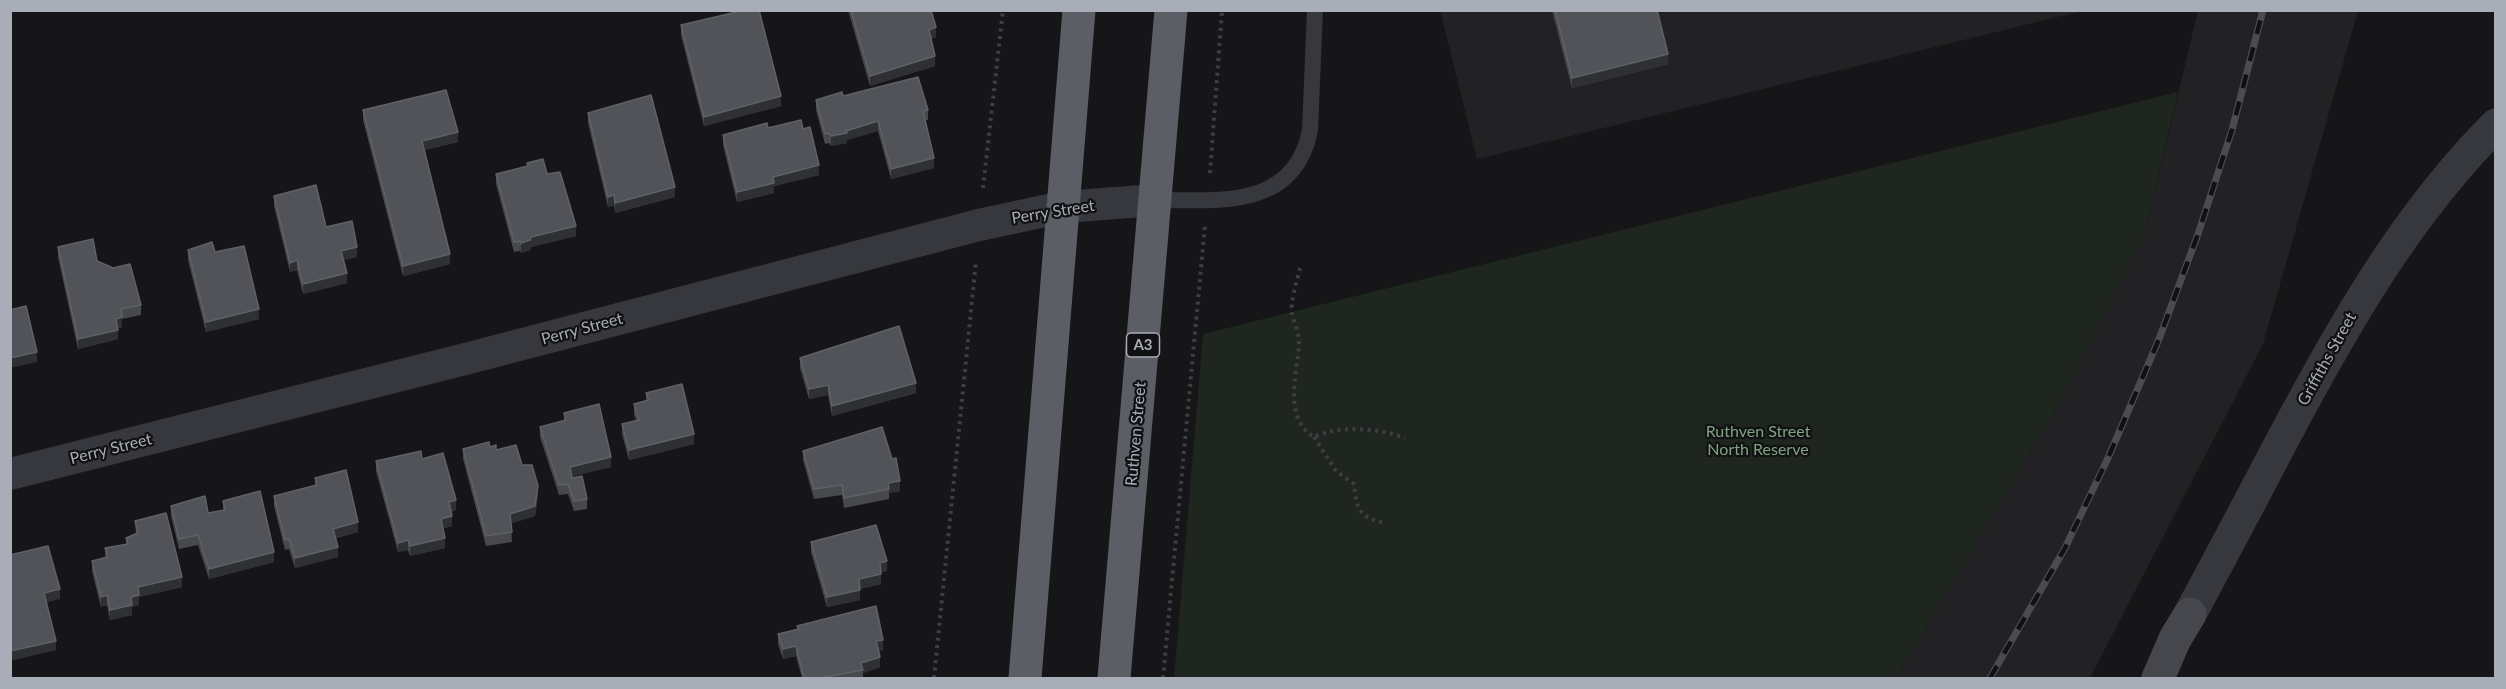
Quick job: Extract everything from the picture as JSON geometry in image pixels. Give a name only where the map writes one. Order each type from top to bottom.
[{"type":"highway","points":[[1025,678],[1079,10]]},
{"type":"highway","name":"Ruthven Street","points":[[1114,678],[1171,10]]},
{"type":"main road","name":"Griffiths Street","points":[[2158,678],[2175,639],[2190,614]]},
{"type":"main road","name":"Griffiths Street","points":[[2176,678],[2182,642],[2190,614]]},
{"type":"street","name":"Griffiths Street","points":[[2190,614],[2346,323],[2388,257],[2434,195],[2496,125]]},
{"type":"street","name":"Perry Street","points":[[10,474],[473,357],[979,225],[1063,207],[1156,200]]},
{"type":"lane","points":[[1156,200],[1236,199],[1266,189],[1294,169],[1307,144],[1310,130],[1315,10]]},
{"type":"path","points":[[934,678],[1003,10]]},
{"type":"path","points":[[1163,678],[1208,200],[1222,10]]},
{"type":"path","points":[[1300,268],[1292,312],[1299,339],[1294,390],[1299,422],[1304,431],[1314,437],[1336,471],[1354,484],[1355,503],[1359,509],[1373,521],[1384,524]]},
{"type":"path","points":[[1314,437],[1325,432],[1347,430],[1392,434],[1406,438]]},
{"type":"shaded area","points":[[1440,10],[2082,11],[1477,159]]},
{"type":"shaded area","points":[[2198,11],[2358,11],[2263,344],[2090,678],[1896,678],[2065,393],[2145,232]]},
{"type":"green space","name":"Ruthven Street North Reserve","points":[[2178,92],[2145,232],[2065,393],[1896,678],[1174,678],[1203,334]]},
{"type":"building","points":[[745,10],[759,10],[781,96],[704,117],[681,25]]},
{"type":"building","points":[[851,10],[931,10],[936,27],[929,30],[935,56],[870,76]]},
{"type":"building","points":[[1555,10],[1657,10],[1668,54],[1572,78]]},
{"type":"building","points":[[918,77],[928,110],[923,111],[934,158],[891,169],[878,121],[846,131],[847,133],[831,136],[829,133],[825,134],[816,100],[842,92],[843,96]]},
{"type":"building","points":[[446,90],[458,132],[422,141],[450,254],[403,266],[363,110]]},
{"type":"building","points":[[651,95],[675,187],[615,203],[614,195],[608,197],[588,113]]},
{"type":"building","points":[[801,120],[803,129],[810,127],[819,165],[773,177],[774,183],[737,192],[723,135],[767,123],[768,128]]},
{"type":"building","points":[[543,159],[547,174],[560,172],[576,226],[531,237],[530,240],[521,243],[520,241],[514,242],[496,174],[528,166],[527,163]]},
{"type":"building","points":[[316,185],[326,227],[352,221],[357,247],[341,251],[347,273],[303,284],[297,260],[290,263],[274,196]]},
{"type":"building","points":[[93,239],[97,261],[113,268],[130,264],[141,305],[121,309],[122,317],[116,319],[118,330],[78,339],[58,247]]},
{"type":"building","points":[[212,242],[215,252],[244,246],[259,309],[206,322],[188,250]]},
{"type":"building","points":[[26,306],[37,352],[10,358],[10,310]]},
{"type":"building","points":[[899,326],[916,383],[832,406],[828,385],[809,389],[800,358]]},
{"type":"building","points":[[682,384],[694,434],[629,450],[622,424],[639,420],[634,404],[649,400],[646,393]]},
{"type":"building","points":[[599,404],[611,457],[570,467],[572,478],[582,476],[587,499],[574,501],[568,484],[559,485],[540,427],[566,420],[564,413]]},
{"type":"building","points":[[882,427],[892,459],[896,458],[900,481],[888,483],[889,489],[844,498],[842,485],[814,489],[803,451]]},
{"type":"building","points":[[489,442],[490,447],[496,445],[496,450],[516,445],[522,465],[532,465],[538,486],[535,506],[510,514],[512,532],[486,536],[463,449]]},
{"type":"building","points":[[421,451],[422,459],[443,453],[456,500],[449,502],[452,516],[441,519],[445,538],[410,546],[408,540],[398,543],[376,461]]},
{"type":"building","points":[[346,470],[358,522],[333,529],[338,547],[295,558],[289,539],[285,540],[274,496],[317,485],[315,478]]},
{"type":"building","points":[[260,491],[274,552],[209,569],[198,535],[179,539],[171,506],[205,496],[208,513],[225,510],[223,501]]},
{"type":"building","points":[[166,513],[182,577],[138,587],[139,595],[131,597],[132,605],[110,610],[107,595],[101,597],[92,561],[108,557],[105,548],[128,544],[126,538],[138,533],[135,521]]},
{"type":"building","points":[[876,525],[887,561],[880,563],[881,574],[859,579],[860,590],[827,597],[811,542]]},
{"type":"building","points":[[48,546],[60,589],[44,593],[56,641],[10,651],[10,555]]},
{"type":"building","points":[[876,606],[883,640],[876,641],[880,657],[861,663],[863,670],[819,678],[804,678],[796,646],[783,649],[778,634],[799,629],[797,626]]},
{"type":"railway","points":[[1990,678],[2065,548],[2108,458],[2159,339],[2198,234],[2232,130],[2263,10]]}]
